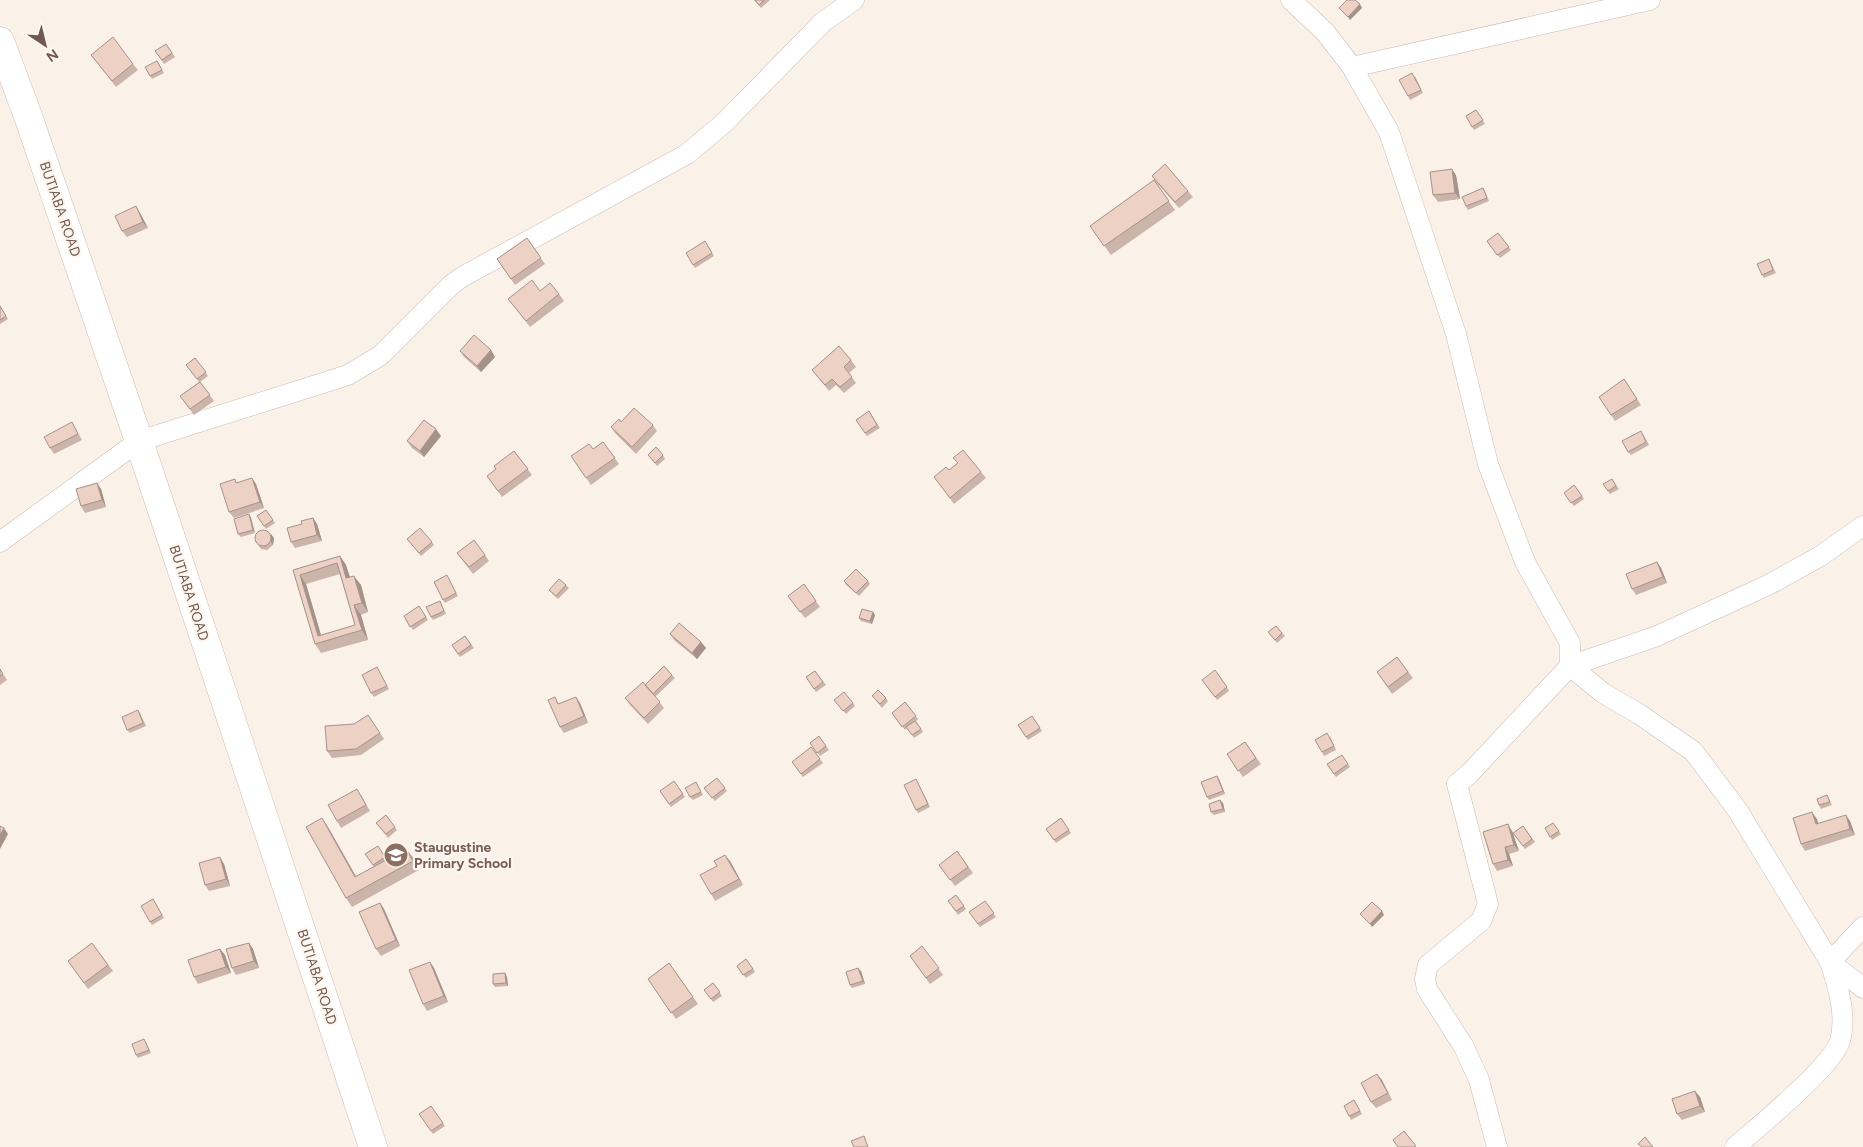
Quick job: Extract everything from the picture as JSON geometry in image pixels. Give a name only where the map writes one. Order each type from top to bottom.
[{"type":"main road","name":"BUTIABA ROAD","points":[[0,41],[28,116],[139,441],[372,1147]]},
{"type":"street","points":[[0,542],[139,441],[348,375],[368,364],[381,355],[451,285],[462,277],[687,154],[724,123],[823,22],[854,0]]},
{"type":"street","points":[[1291,0],[1325,32],[1352,67],[1389,132],[1456,334],[1488,464],[1525,562],[1570,643],[1570,666]]},
{"type":"street","points":[[1352,67],[1650,0]]},
{"type":"street","points":[[1497,1147],[1479,1080],[1464,1048],[1427,989],[1425,979],[1428,965],[1481,921],[1488,904],[1457,784],[1469,774],[1570,666],[1657,636],[1768,584],[1819,556],[1863,526]]},
{"type":"street","points":[[1570,666],[1604,693],[1639,714],[1693,752],[1738,811],[1830,962],[1841,1006],[1840,1042],[1829,1060],[1794,1095],[1735,1147]]},
{"type":"street","points":[[1830,962],[1863,927]]},
{"type":"street","points":[[1830,962],[1863,988]]},
{"type":"building","points":[[755,0],[764,0],[759,5]]},
{"type":"building","points":[[1347,0],[1355,0],[1360,4],[1348,17],[1339,8]]},
{"type":"building","points":[[113,37],[133,64],[112,81],[91,55]]},
{"type":"building","points":[[166,44],[172,53],[162,60],[155,51]]},
{"type":"building","points":[[157,61],[162,70],[150,76],[145,67]]},
{"type":"building","points":[[1412,73],[1421,90],[1408,96],[1399,80]]},
{"type":"building","points":[[1476,110],[1483,120],[1472,127],[1466,116]]},
{"type":"building","points":[[1165,164],[1188,191],[1175,202],[1152,176]]},
{"type":"building","points":[[1452,169],[1455,193],[1433,195],[1430,172]]},
{"type":"building","points":[[1154,180],[1169,201],[1104,246],[1090,226]]},
{"type":"building","points":[[1483,188],[1487,198],[1466,206],[1462,197]]},
{"type":"building","points":[[136,206],[143,222],[122,231],[115,216]]},
{"type":"building","points":[[1498,233],[1509,247],[1497,255],[1487,241]]},
{"type":"building","points":[[527,238],[541,258],[511,279],[497,259]]},
{"type":"building","points":[[705,241],[712,253],[693,265],[686,253]]},
{"type":"building","points":[[1769,259],[1773,270],[1762,275],[1757,264]]},
{"type":"building","points":[[532,280],[540,291],[550,283],[559,294],[526,321],[508,299]]},
{"type":"building","points":[[0,306],[6,316],[0,320]]},
{"type":"building","points":[[474,335],[491,350],[477,366],[460,351]]},
{"type":"building","points":[[839,346],[851,360],[844,367],[852,377],[840,387],[832,379],[825,385],[812,370]]},
{"type":"building","points":[[195,358],[206,372],[197,379],[186,365]]},
{"type":"building","points":[[1624,379],[1637,399],[1611,415],[1599,397]]},
{"type":"building","points":[[200,382],[210,395],[190,409],[180,396]]},
{"type":"building","points":[[634,408],[653,425],[632,447],[611,427],[619,419],[621,422]]},
{"type":"building","points":[[869,411],[877,425],[865,433],[856,420]]},
{"type":"building","points":[[424,420],[436,429],[420,451],[407,441]]},
{"type":"building","points":[[72,422],[78,434],[50,448],[44,437]]},
{"type":"building","points":[[1641,431],[1646,442],[1628,452],[1622,441]]},
{"type":"building","points":[[603,442],[615,458],[586,478],[571,456],[589,444],[593,449]]},
{"type":"building","points":[[656,447],[663,455],[655,463],[648,455]]},
{"type":"building","points":[[963,450],[981,472],[950,498],[934,477],[946,467],[949,470],[958,463],[953,458]]},
{"type":"building","points":[[514,451],[528,469],[498,491],[487,476],[496,469],[494,466]]},
{"type":"building","points":[[252,478],[260,502],[229,512],[220,484],[235,479],[236,483]]},
{"type":"building","points":[[1612,479],[1616,486],[1608,491],[1603,484]]},
{"type":"building","points":[[97,483],[102,500],[81,506],[76,489]]},
{"type":"building","points":[[1574,485],[1582,496],[1571,503],[1564,493]]},
{"type":"building","points":[[266,510],[273,520],[264,526],[257,516]]},
{"type":"building","points":[[249,514],[253,530],[238,534],[234,519]]},
{"type":"building","points":[[313,518],[317,535],[291,542],[287,528],[302,524],[301,521]]},
{"type":"building","points":[[420,528],[432,542],[419,553],[407,539]]},
{"type":"building","points":[[260,530],[266,530],[271,535],[269,544],[260,546],[255,541],[255,535]]},
{"type":"building","points":[[474,540],[485,555],[469,567],[457,553]]},
{"type":"building","points":[[340,556],[346,578],[354,576],[362,603],[354,605],[362,630],[315,644],[293,570]],"holes":[[[337,563],[355,625],[318,636],[300,575]]]},
{"type":"building","points":[[1657,562],[1663,577],[1632,589],[1626,574]]},
{"type":"building","points":[[856,569],[868,581],[856,593],[844,581]]},
{"type":"building","points":[[447,575],[456,593],[443,600],[434,582]]},
{"type":"building","points":[[559,579],[566,585],[556,596],[549,590]]},
{"type":"building","points":[[804,584],[816,601],[800,612],[788,596]]},
{"type":"building","points":[[440,601],[444,611],[431,617],[426,607]]},
{"type":"building","points":[[419,606],[426,617],[410,627],[404,616]]},
{"type":"building","points":[[862,609],[873,612],[870,621],[859,618]]},
{"type":"building","points":[[679,623],[701,642],[692,653],[670,634]]},
{"type":"building","points":[[1276,626],[1282,633],[1275,640],[1268,632]]},
{"type":"building","points":[[465,636],[471,645],[458,654],[452,645]]},
{"type":"building","points":[[1397,657],[1408,672],[1388,687],[1377,672]]},
{"type":"building","points":[[664,666],[672,675],[653,694],[645,685]]},
{"type":"building","points":[[377,667],[387,686],[371,693],[362,675]]},
{"type":"building","points":[[1215,670],[1227,687],[1215,697],[1202,680]]},
{"type":"building","points":[[815,671],[823,682],[814,689],[806,677]]},
{"type":"building","points":[[643,682],[660,702],[644,718],[625,698]]},
{"type":"building","points":[[878,690],[886,698],[880,704],[872,696]]},
{"type":"building","points":[[844,692],[853,703],[843,711],[834,700]]},
{"type":"building","points":[[555,697],[558,704],[576,697],[584,716],[560,727],[548,700]]},
{"type":"building","points":[[905,702],[916,716],[902,727],[892,713]]},
{"type":"building","points":[[138,710],[143,723],[127,730],[122,717]]},
{"type":"building","points":[[368,715],[380,733],[356,749],[327,751],[325,726],[354,724]]},
{"type":"building","points":[[1032,716],[1040,728],[1026,737],[1018,725]]},
{"type":"building","points":[[915,721],[921,729],[912,735],[906,727]]},
{"type":"building","points":[[1327,733],[1334,746],[1322,752],[1315,740]]},
{"type":"building","points":[[819,736],[826,746],[817,753],[810,743]]},
{"type":"building","points":[[1245,742],[1256,758],[1238,771],[1227,754]]},
{"type":"building","points":[[811,747],[820,759],[801,774],[792,762]]},
{"type":"building","points":[[1342,755],[1348,764],[1334,774],[1327,764]]},
{"type":"building","points":[[1217,776],[1223,791],[1207,797],[1201,782]]},
{"type":"building","points":[[717,778],[725,788],[712,798],[704,788]]},
{"type":"building","points":[[916,779],[928,804],[916,810],[904,785]]},
{"type":"building","points":[[674,781],[683,794],[669,804],[660,791]]},
{"type":"building","points":[[696,782],[701,792],[690,797],[685,788]]},
{"type":"building","points":[[357,789],[366,805],[337,821],[328,805]]},
{"type":"building","points":[[1827,795],[1830,802],[1819,805],[1817,799]]},
{"type":"building","points":[[1220,800],[1223,809],[1211,812],[1209,804]]},
{"type":"building","points":[[1812,812],[1816,824],[1846,815],[1850,829],[1801,844],[1793,818]]},
{"type":"building","points":[[386,815],[395,827],[386,834],[376,823]]},
{"type":"building","points":[[322,818],[355,877],[406,849],[413,861],[346,898],[306,827]]},
{"type":"building","points":[[1061,818],[1069,830],[1054,840],[1046,829]]},
{"type":"building","points":[[1553,823],[1559,831],[1550,837],[1545,828]]},
{"type":"building","points":[[1508,824],[1514,845],[1505,847],[1508,860],[1493,864],[1483,832]]},
{"type":"building","points":[[0,826],[4,828],[0,835]]},
{"type":"building","points":[[1523,826],[1532,839],[1523,846],[1513,833]]},
{"type":"building","points":[[378,846],[385,857],[373,865],[365,854]]},
{"type":"building","points":[[957,851],[968,867],[950,880],[939,865]]},
{"type":"building","points":[[725,855],[739,879],[711,894],[700,875],[717,866],[714,861]]},
{"type":"building","points":[[220,857],[226,879],[205,885],[199,863]]},
{"type":"building","points":[[956,895],[964,906],[956,911],[948,901]]},
{"type":"building","points":[[153,899],[162,915],[150,922],[141,906]]},
{"type":"building","points":[[985,901],[994,913],[978,924],[969,912]]},
{"type":"building","points":[[1372,902],[1382,911],[1370,924],[1360,914]]},
{"type":"building","points":[[380,903],[396,940],[376,949],[359,912]]},
{"type":"building","points":[[92,943],[108,965],[84,983],[68,961]]},
{"type":"building","points":[[249,943],[254,961],[232,968],[226,949]]},
{"type":"building","points":[[922,946],[939,968],[926,978],[910,956]]},
{"type":"building","points":[[220,949],[226,967],[194,977],[188,960]]},
{"type":"building","points":[[746,959],[753,969],[743,975],[737,966]]},
{"type":"building","points":[[430,962],[444,996],[423,1004],[409,970]]},
{"type":"building","points":[[669,963],[693,997],[671,1013],[648,979]]},
{"type":"building","points":[[858,968],[863,981],[850,985],[846,972]]},
{"type":"building","points":[[505,973],[506,983],[493,984],[493,974]]},
{"type":"building","points":[[713,983],[720,992],[711,999],[704,990]]},
{"type":"building","points":[[144,1039],[149,1050],[136,1055],[132,1044]]},
{"type":"building","points":[[1377,1074],[1388,1093],[1371,1102],[1361,1083]]},
{"type":"building","points":[[1695,1091],[1700,1106],[1677,1114],[1672,1099]]},
{"type":"building","points":[[1354,1100],[1360,1111],[1349,1116],[1344,1106]]},
{"type":"building","points":[[431,1106],[443,1123],[431,1131],[419,1114]]},
{"type":"building","points":[[1404,1131],[1416,1146],[1398,1147],[1393,1140]]},
{"type":"building","points":[[864,1136],[868,1147],[854,1147],[851,1141]]},
{"type":"building","points":[[1645,1137],[1653,1147],[1642,1147],[1638,1144]]},
{"type":"place","name":"Staugustine Primary School","points":[[396,855]]}]
